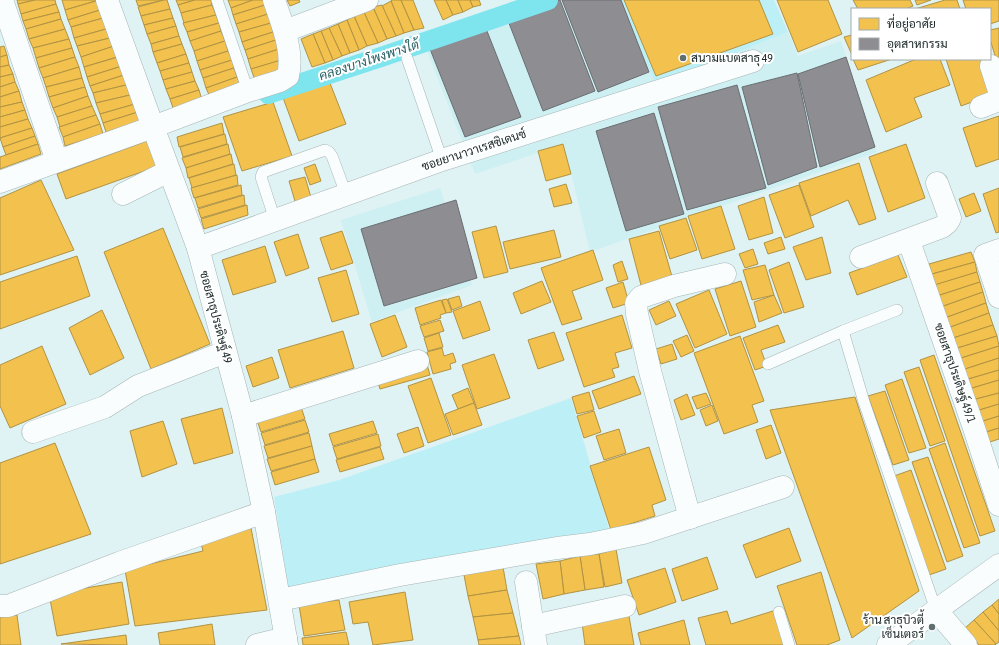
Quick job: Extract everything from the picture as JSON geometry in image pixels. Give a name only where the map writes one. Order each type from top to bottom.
[{"type":"street","points":[[2,0],[57,161]]},
{"type":"street","name":"ซอยสาธุประดิษฐ์ 49","points":[[107,0],[198,248],[243,416],[264,512],[286,642]]},
{"type":"street","points":[[0,182],[248,91],[280,81],[288,76],[290,69],[287,38],[274,0]]},
{"type":"street","points":[[285,31],[367,0]]},
{"type":"street","name":"ซอยยานาวาเรสซิเดนซ์","points":[[198,248],[442,160],[753,62]]},
{"type":"street","points":[[991,66],[999,91]]},
{"type":"street","points":[[123,194],[169,171]]},
{"type":"street","points":[[861,257],[909,241],[942,227],[947,223],[950,218],[937,183]]},
{"type":"street","name":"ซอยสาธุประดิษฐ์ 49/1","points":[[909,241],[974,428],[999,506]]},
{"type":"street","points":[[992,253],[999,297]]},
{"type":"street","points":[[690,518],[650,371],[636,314],[636,303],[641,297],[674,286],[725,274]]},
{"type":"street","points":[[33,432],[105,407],[138,386],[225,352]]},
{"type":"street","points":[[243,416],[418,361]]},
{"type":"street","points":[[280,600],[400,575],[557,548],[590,544],[643,533],[783,487]]},
{"type":"street","points":[[0,606],[8,606],[119,563],[264,512]]},
{"type":"street","points":[[888,645],[999,565]]},
{"type":"street","points":[[526,582],[535,636],[625,606]]},
{"type":"street","points":[[936,610],[966,645]]},
{"type":"street","points":[[257,645],[286,642]]},
{"type":"lane","points":[[217,0],[248,91]]},
{"type":"lane","points":[[407,58],[442,160]]},
{"type":"lane","points":[[275,220],[261,177],[263,172],[325,150],[332,156],[346,194]]},
{"type":"lane","points":[[768,364],[843,331],[897,310]]},
{"type":"lane","points":[[843,331],[864,402],[936,610]]},
{"type":"lane","points":[[779,612],[789,645]]},
{"type":"shaded area","points":[[560,0],[620,0],[656,85],[788,32],[798,56],[841,41],[877,152],[590,252],[564,144],[475,174],[425,46]]},
{"type":"shaded area","name":"สนามแบตสาธุ 49","points":[[620,0],[774,0],[788,32],[656,85]]},
{"type":"shaded area","points":[[440,188],[472,285],[372,322],[341,220]]},
{"type":"shaded area","points":[[571,398],[610,532],[289,591],[274,497],[339,480]]},
{"type":"building: ที่อยู่อาศัย","points":[[17,0],[35,0],[18,4]]},
{"type":"building: ที่อยู่อาศัย","points":[[35,0],[55,0],[56,4],[21,14],[18,4]]},
{"type":"building: ที่อยู่อาศัย","points":[[62,0],[96,0],[96,1],[65,10]]},
{"type":"building: ที่อยู่อาศัย","points":[[136,0],[164,0],[138,6]]},
{"type":"building: ที่อยู่อาศัย","points":[[167,0],[170,9],[141,16],[138,7]]},
{"type":"building: ที่อยู่อาศัย","points":[[176,0],[195,0],[178,5]]},
{"type":"building: ที่อยู่อาศัย","points":[[195,0],[211,0],[212,5],[181,13],[178,5]]},
{"type":"building: ที่อยู่อาศัย","points":[[228,0],[253,0],[231,8]]},
{"type":"building: ที่อยู่อาศัย","points":[[253,0],[264,0],[265,5],[233,15],[231,8]]},
{"type":"building: ที่อยู่อาศัย","points":[[287,0],[299,0],[300,2],[290,6]]},
{"type":"building: ที่อยู่อาศัย","points":[[401,0],[414,30],[404,33],[391,1]]},
{"type":"building: ที่อยู่อาศัย","points":[[401,0],[413,0],[424,28],[414,30]]},
{"type":"building: ที่อยู่อาศัย","points":[[434,0],[446,0],[453,15],[443,20]]},
{"type":"building: ที่อยู่อาศัย","points":[[446,0],[458,0],[463,12],[453,15]]},
{"type":"building: ที่อยู่อาศัย","points":[[458,0],[470,0],[473,7],[463,12]]},
{"type":"building: ที่อยู่อาศัย","points":[[470,0],[479,0],[481,5],[473,7]]},
{"type":"building: ที่อยู่อาศัย","name":"สนามแบตสาธุ 49","points":[[624,0],[759,0],[773,34],[656,76]]},
{"type":"building: ที่อยู่อาศัย","points":[[777,0],[828,0],[842,34],[798,52]]},
{"type":"building: ที่อยู่อาศัย","points":[[853,0],[910,0],[913,6],[908,8],[857,8]]},
{"type":"building: ที่อยู่อาศัย","points":[[915,0],[931,0],[917,5]]},
{"type":"building: ที่อยู่อาศัย","points":[[945,0],[957,0],[960,8],[918,8]]},
{"type":"building: ที่อยู่อาศัย","points":[[963,0],[999,0],[999,21],[991,24],[991,8],[966,8]]},
{"type":"building: ที่อยู่อาศัย","points":[[96,1],[100,10],[68,20],[65,10]]},
{"type":"building: ที่อยู่อาศัย","points":[[391,1],[404,33],[396,36],[382,6]]},
{"type":"building: ที่อยู่อาศัย","points":[[56,4],[59,12],[23,21],[21,14]]},
{"type":"building: ที่อยู่อาศัย","points":[[212,5],[216,15],[184,23],[181,13]]},
{"type":"building: ที่อยู่อาศัย","points":[[265,5],[268,14],[236,24],[233,15]]},
{"type":"building: ที่อยู่อาศัย","points":[[382,5],[396,36],[387,39],[373,7]]},
{"type":"building: ที่อยู่อาศัย","points":[[373,7],[387,39],[378,43],[363,10]]},
{"type":"building: ที่อยู่อาศัย","points":[[170,9],[173,18],[144,25],[141,16]]},
{"type":"building: ที่อยู่อาศัย","points":[[100,10],[103,18],[71,27],[68,20]]},
{"type":"building: ที่อยู่อาศัย","points":[[363,10],[378,43],[367,46],[354,16]]},
{"type":"building: ที่อยู่อาศัย","points":[[59,12],[61,19],[26,29],[23,21]]},
{"type":"building: ที่อยู่อาศัย","points":[[268,14],[271,23],[239,32],[236,24]]},
{"type":"building: ที่อยู่อาศัย","points":[[216,15],[219,23],[187,32],[183,23]]},
{"type":"building: ที่อยู่อาศัย","points":[[354,16],[367,46],[359,50],[347,20]]},
{"type":"building: ที่อยู่อาศัย","points":[[103,18],[106,29],[74,38],[71,27]]},
{"type":"building: ที่อยู่อาศัย","points":[[173,18],[176,26],[147,34],[144,25]]},
{"type":"building: ที่อยู่อาศัย","points":[[61,19],[65,29],[29,39],[26,29]]},
{"type":"building: ที่อยู่อาศัย","points":[[347,20],[359,50],[350,53],[338,24]]},
{"type":"building: ที่อยู่อาศัย","points":[[219,23],[221,31],[190,41],[187,32]]},
{"type":"building: ที่อยู่อาศัย","points":[[271,23],[273,32],[242,42],[239,32]]},
{"type":"building: ที่อยู่อาศัย","points":[[338,24],[350,53],[342,56],[329,28]]},
{"type":"building: ที่อยู่อาศัย","points":[[176,26],[179,36],[151,44],[147,34]]},
{"type":"building: ที่อยู่อาศัย","points":[[329,28],[342,56],[333,60],[321,31]]},
{"type":"building: ที่อยู่อาศัย","points":[[999,28],[999,69],[991,42],[991,30]]},
{"type":"building: ที่อยู่อาศัย","points":[[65,29],[69,39],[33,48],[29,39]]},
{"type":"building: ที่อยู่อาศัย","points":[[106,29],[110,38],[77,46],[74,38]]},
{"type":"building: ที่อยู่อาศัย","points":[[221,31],[225,41],[194,51],[190,41]]},
{"type":"building: ที่อยู่อาศัย","points":[[321,31],[333,60],[325,63],[313,34]]},
{"type":"building: ที่อยู่อาศัย","points":[[273,32],[276,40],[245,50],[242,42]]},
{"type":"building: ที่อยู่อาศัย","points":[[313,34],[325,63],[312,67],[301,39]]},
{"type":"building: ที่อยู่อาศัย","points":[[851,35],[851,53],[844,37]]},
{"type":"building: ที่อยู่อาศัย","points":[[179,36],[182,44],[153,52],[151,44]]},
{"type":"building: ที่อยู่อาศัย","points":[[110,38],[114,46],[81,57],[77,46]]},
{"type":"building: ที่อยู่อาศัย","points":[[69,39],[72,48],[36,58],[33,48]]},
{"type":"building: ที่อยู่อาศัย","points":[[276,40],[279,49],[248,59],[245,50]]},
{"type":"building: ที่อยู่อาศัย","points":[[225,41],[228,51],[197,61],[194,51]]},
{"type":"building: ที่อยู่อาศัย","points":[[182,44],[186,54],[157,63],[153,52]]},
{"type":"building: ที่อยู่อาศัย","points":[[4,46],[7,55],[0,57],[0,47]]},
{"type":"building: ที่อยู่อาศัย","points":[[114,46],[117,57],[84,67],[81,57]]},
{"type":"building: ที่อยู่อาศัย","points":[[72,48],[75,57],[39,68],[36,58]]},
{"type":"building: ที่อยู่อาศัย","points":[[279,49],[282,60],[251,69],[248,59]]},
{"type":"building: ที่อยู่อาศัย","points":[[228,51],[232,60],[200,70],[197,61]]},
{"type":"building: ที่อยู่อาศัย","points":[[186,54],[189,63],[160,71],[157,63]]},
{"type":"building: ที่อยู่อาศัย","points":[[7,55],[9,65],[0,67],[0,57]]},
{"type":"building: ที่อยู่อาศัย","points":[[75,57],[79,67],[43,78],[39,68]]},
{"type":"building: ที่อยู่อาศัย","points":[[118,57],[122,66],[87,77],[84,67]]},
{"type":"building: ที่อยู่อาศัย","points":[[232,60],[234,68],[203,78],[200,70]]},
{"type":"building: ที่อยู่อาศัย","points":[[281,60],[284,71],[255,80],[251,69]]},
{"type":"building: ที่อยู่อาศัย","points":[[853,60],[889,60],[858,70]]},
{"type":"building: ที่อยู่อาศัย","points":[[914,60],[940,60],[950,85],[914,98],[922,117],[886,132],[866,80]]},
{"type":"building: ที่อยู่อาศัย","points":[[946,60],[985,60],[994,94],[961,106]]},
{"type":"building: ที่อยู่อาศัย","points":[[189,63],[192,72],[163,80],[160,71]]},
{"type":"building: ที่อยู่อาศัย","points":[[9,65],[13,74],[0,77],[0,67]]},
{"type":"building: ที่อยู่อาศัย","points":[[122,66],[124,75],[90,86],[87,77]]},
{"type":"building: ที่อยู่อาศัย","points":[[79,67],[82,78],[46,87],[43,78]]},
{"type":"building: ที่อยู่อาศัย","points":[[234,68],[237,77],[206,88],[203,78]]},
{"type":"building: ที่อยู่อาศัย","points":[[192,72],[195,81],[166,89],[163,80]]},
{"type":"building: ที่อยู่อาศัย","points":[[13,74],[15,82],[0,87],[0,77]]},
{"type":"building: ที่อยู่อาศัย","points":[[124,75],[126,85],[93,93],[90,86]]},
{"type":"building: ที่อยู่อาศัย","points":[[237,77],[241,86],[210,97],[206,88]]},
{"type":"building: ที่อยู่อาศัย","points":[[82,78],[85,87],[49,97],[46,87]]},
{"type":"building: ที่อยู่อาศัย","points":[[328,78],[346,124],[299,141],[282,95]]},
{"type":"building: ที่อยู่อาศัย","points":[[195,81],[199,90],[170,99],[166,89]]},
{"type":"building: ที่อยู่อาศัย","points":[[15,82],[19,91],[0,97],[0,87]]},
{"type":"building: ที่อยู่อาศัย","points":[[126,85],[130,95],[96,103],[93,93]]},
{"type":"building: ที่อยู่อาศัย","points":[[85,87],[88,96],[53,108],[49,97]]},
{"type":"building: ที่อยู่อาศัย","points":[[199,90],[202,100],[173,108],[170,99]]},
{"type":"building: ที่อยู่อาศัย","points":[[19,91],[22,102],[0,107],[0,97]]},
{"type":"building: ที่อยู่อาศัย","points":[[130,95],[135,104],[100,114],[96,103]]},
{"type":"building: ที่อยู่อาศัย","points":[[88,96],[92,106],[57,117],[53,108]]},
{"type":"building: ที่อยู่อาศัย","points":[[22,102],[25,110],[0,117],[0,107]]},
{"type":"building: ที่อยู่อาศัย","points":[[273,102],[292,156],[242,171],[223,117]]},
{"type":"building: ที่อยู่อาศัย","points":[[135,104],[138,112],[103,123],[100,114]]},
{"type":"building: ที่อยู่อาศัย","points":[[92,106],[96,115],[60,127],[57,117]]},
{"type":"building: ที่อยู่อาศัย","points":[[25,110],[28,119],[0,127],[0,117]]},
{"type":"building: ที่อยู่อาศัย","points":[[138,112],[142,121],[106,132],[103,123]]},
{"type":"building: ที่อยู่อาศัย","points":[[96,115],[100,124],[63,137],[59,127]]},
{"type":"building: ที่อยู่อาศัย","points":[[999,116],[999,159],[976,167],[963,128]]},
{"type":"building: ที่อยู่อาศัย","points":[[28,119],[32,128],[0,138],[0,127]]},
{"type":"building: ที่อยู่อาศัย","points":[[222,123],[224,134],[179,147],[177,137]]},
{"type":"building: ที่อยู่อาศัย","points":[[100,124],[103,134],[65,146],[63,137]]},
{"type":"building: ที่อยู่อาศัย","points":[[32,128],[35,136],[3,147],[0,138]]},
{"type":"building: ที่อยู่อาศัย","points":[[225,134],[227,144],[183,157],[180,147]]},
{"type":"building: ที่อยู่อาศัย","points":[[35,136],[38,144],[6,155],[3,147]]},
{"type":"building: ที่อยู่อาศัย","points":[[152,139],[161,165],[66,199],[57,174]]},
{"type":"building: ที่อยู่อาศัย","points":[[38,144],[41,154],[0,169],[0,157]]},
{"type":"building: ที่อยู่อาศัย","points":[[228,144],[230,154],[186,168],[182,158]]},
{"type":"building: ที่อยู่อาศัย","points":[[563,144],[571,174],[546,181],[538,151]]},
{"type":"building: ที่อยู่อาศัย","points":[[906,144],[925,198],[888,212],[869,157]]},
{"type":"building: ที่อยู่อาศัย","points":[[231,154],[233,164],[188,178],[186,168]]},
{"type":"building: ที่อยู่อาศัย","points":[[859,163],[876,219],[859,225],[848,200],[811,216],[799,183]]},
{"type":"building: ที่อยู่อาศัย","points":[[234,164],[236,175],[192,188],[189,178]]},
{"type":"building: ที่อยู่อาศัย","points":[[315,164],[321,181],[310,185],[304,168]]},
{"type":"building: ที่อยู่อาศัย","points":[[237,175],[238,185],[194,198],[191,188]]},
{"type":"building: ที่อยู่อาศัย","points":[[305,177],[313,204],[297,208],[289,181]]},
{"type":"building: ที่อยู่อาศัย","points":[[41,180],[74,250],[0,275],[0,198]]},
{"type":"building: ที่อยู่อาศัย","points":[[566,184],[572,203],[554,207],[549,189]]},
{"type":"building: ที่อยู่อาศัย","points":[[241,185],[242,195],[198,208],[195,198]]},
{"type":"building: ที่อยู่อาศัย","points":[[799,185],[814,227],[785,238],[769,195]]},
{"type":"building: ที่อยู่อาศัย","points":[[999,188],[999,232],[996,233],[983,194]]},
{"type":"building: ที่อยู่อาศัย","points":[[974,193],[981,211],[966,217],[959,199]]},
{"type":"building: ที่อยู่อาศัย","points":[[244,195],[245,205],[201,218],[198,209]]},
{"type":"building: ที่อยู่อาศัย","points":[[764,197],[773,233],[749,240],[738,206]]},
{"type":"building: ที่อยู่อาศัย","points":[[247,205],[248,215],[204,229],[201,219]]},
{"type":"building: ที่อยู่อาศัย","points":[[721,206],[735,249],[702,259],[688,216]]},
{"type":"building: ที่อยู่อาศัย","points":[[686,218],[697,250],[670,259],[659,226]]},
{"type":"building: ที่อยู่อาศัย","points":[[496,226],[508,272],[484,278],[472,232]]},
{"type":"building: ที่อยู่อาศัย","points":[[163,228],[210,344],[151,369],[104,252]]},
{"type":"building: ที่อยู่อาศัย","points":[[554,230],[561,257],[510,269],[503,242]]},
{"type":"building: ที่อยู่อาศัย","points":[[342,231],[353,263],[331,270],[320,238]]},
{"type":"building: ที่อยู่อาศัย","points":[[659,231],[673,280],[642,289],[629,239]]},
{"type":"building: ที่อยู่อาศัย","points":[[298,234],[309,268],[286,276],[274,242]]},
{"type":"building: ที่อยู่อาศัย","points":[[781,237],[785,249],[768,254],[764,243]]},
{"type":"building: ที่อยู่อาศัย","points":[[822,237],[831,273],[806,280],[793,247]]},
{"type":"building: ที่อยู่อาศัย","points":[[265,246],[276,282],[233,295],[222,260]]},
{"type":"building: ที่อยู่อาศัย","points":[[753,249],[758,264],[745,268],[739,254]]},
{"type":"building: ที่อยู่อาศัย","points":[[593,250],[603,280],[572,291],[582,319],[562,325],[541,268]]},
{"type":"building: ที่อยู่อาศัย","points":[[971,252],[975,262],[932,274],[929,264]]},
{"type":"building: ที่อยู่อาศัย","points":[[898,255],[907,277],[857,295],[849,273]]},
{"type":"building: ที่อยู่อาศัย","points":[[77,256],[90,296],[0,329],[0,282]]},
{"type":"building: ที่อยู่อาศัย","points":[[622,261],[628,279],[618,282],[613,265]]},
{"type":"building: ที่อยู่อาศัย","points":[[789,262],[804,307],[784,313],[769,270]]},
{"type":"building: ที่อยู่อาศัย","points":[[975,262],[977,272],[936,285],[932,274]]},
{"type":"building: ที่อยู่อาศัย","points":[[765,265],[774,295],[752,300],[743,270]]},
{"type":"building: ที่อยู่อาศัย","points":[[346,270],[359,314],[332,322],[318,278]]},
{"type":"building: ที่อยู่อาศัย","points":[[977,272],[980,282],[934,297],[931,286]]},
{"type":"building: ที่อยู่อาศัย","points":[[542,281],[551,302],[521,314],[513,293]]},
{"type":"building: ที่อยู่อาศัย","points":[[741,281],[756,327],[730,336],[715,289]]},
{"type":"building: ที่อยู่อาศัย","points":[[623,282],[629,303],[613,308],[606,288]]},
{"type":"building: ที่อยู่อาศัย","points":[[980,282],[983,292],[938,308],[934,297]]},
{"type":"building: ที่อยู่อาศัย","points":[[709,290],[727,334],[695,348],[676,304]]},
{"type":"building: ที่อยู่อาศัย","points":[[983,292],[986,303],[942,319],[938,308]]},
{"type":"building: ที่อยู่อาศัย","points":[[774,295],[782,313],[759,322],[754,302]]},
{"type":"building: ที่อยู่อาศัย","points":[[459,296],[462,306],[452,310],[448,299]]},
{"type":"building: ที่อยู่อาศัย","points":[[447,299],[452,312],[446,313],[442,300]]},
{"type":"building: ที่อยู่อาศัย","points":[[441,300],[446,313],[440,315],[441,318],[420,325],[415,308]]},
{"type":"building: ที่อยู่อาศัย","points":[[480,301],[490,330],[463,339],[453,311]]},
{"type":"building: ที่อยู่อาศัย","points":[[669,301],[676,316],[656,325],[649,310]]},
{"type":"building: ที่อยู่อาศัย","points":[[986,303],[989,313],[945,329],[942,319]]},
{"type":"building: ที่อยู่อาศัย","points":[[102,310],[124,358],[90,375],[69,328]]},
{"type":"building: ที่อยู่อาศัย","points":[[989,313],[993,325],[950,339],[945,329]]},
{"type":"building: ที่อยู่อาศัย","points":[[395,315],[407,347],[382,357],[370,324]]},
{"type":"building: ที่อยู่อาศัย","points":[[622,315],[632,348],[615,353],[619,367],[612,369],[615,377],[584,387],[566,333]]},
{"type":"building: ที่อยู่อาศัย","points":[[440,320],[444,331],[424,337],[420,326]]},
{"type":"building: ที่อยู่อาศัย","points":[[778,325],[785,342],[761,350],[767,366],[755,370],[743,338]]},
{"type":"building: ที่อยู่อาศัย","points":[[993,325],[997,336],[954,349],[950,339]]},
{"type":"building: ที่อยู่อาศัย","points":[[343,331],[354,368],[290,388],[278,350]]},
{"type":"building: ที่อยู่อาศัย","points":[[554,332],[564,360],[538,369],[528,340]]},
{"type":"building: ที่อยู่อาศัย","points":[[439,333],[443,347],[428,351],[424,338]]},
{"type":"building: ที่อยู่อาศัย","points":[[687,335],[694,351],[681,357],[673,341]]},
{"type":"building: ที่อยู่อาศัย","points":[[740,336],[764,401],[752,405],[758,422],[724,434],[694,353]]},
{"type":"building: ที่อยู่อาศัย","points":[[997,336],[999,346],[958,359],[954,349]]},
{"type":"building: ที่อยู่อาศัย","points":[[672,344],[677,359],[661,364],[656,349]]},
{"type":"building: ที่อยู่อาศัย","points":[[42,346],[66,404],[10,428],[0,406],[0,365]]},
{"type":"building: ที่อยู่อาศัย","points":[[999,346],[999,358],[962,370],[958,359]]},
{"type":"building: ที่อยู่อาศัย","points":[[442,348],[444,356],[453,353],[456,362],[450,364],[451,369],[433,374],[427,352]]},
{"type":"building: ที่อยู่อาศัย","points":[[494,354],[510,398],[477,409],[462,365]]},
{"type":"building: ที่อยู่อาศัย","points":[[934,355],[995,531],[980,536],[920,360]]},
{"type":"building: ที่อยู่อาศัย","points":[[272,357],[279,378],[253,387],[246,366]]},
{"type":"building: ที่อยู่อาศัย","points":[[999,358],[999,370],[965,380],[962,370]]},
{"type":"building: ที่อยู่อาศัย","points":[[426,361],[430,375],[380,389],[376,376]]},
{"type":"building: ที่อยู่อาศัย","points":[[919,367],[945,441],[930,446],[904,372]]},
{"type":"building: ที่อยู่อาศัย","points":[[999,370],[999,380],[969,389],[965,380]]},
{"type":"building: ที่อยู่อาศัย","points":[[634,376],[641,394],[599,409],[592,391]]},
{"type":"building: ที่อยู่อาศัย","points":[[431,378],[451,435],[428,443],[408,386]]},
{"type":"building: ที่อยู่อาศัย","points":[[902,379],[926,448],[909,453],[885,385]]},
{"type":"building: ที่อยู่อาศัย","points":[[999,380],[999,393],[972,400],[969,389]]},
{"type":"building: ที่อยู่อาศัย","points":[[468,388],[474,403],[458,409],[452,395]]},
{"type":"building: ที่อยู่อาศัย","points":[[885,391],[909,460],[893,465],[868,396]]},
{"type":"building: ที่อยู่อาศัย","points":[[589,392],[594,410],[577,414],[572,397]]},
{"type":"building: ที่อยู่อาศัย","points":[[706,393],[711,404],[697,409],[692,397]]},
{"type":"building: ที่อยู่อาศัย","points":[[999,393],[999,404],[976,411],[972,400]]},
{"type":"building: ที่อยู่อาศัย","points":[[687,394],[695,415],[681,420],[674,400]]},
{"type":"building: ที่อยู่อาศัย","points":[[855,397],[919,591],[852,638],[770,410]]},
{"type":"building: ที่อยู่อาศัย","points":[[474,403],[482,425],[453,435],[445,414]]},
{"type":"building: ที่อยู่อาศัย","points":[[999,404],[999,416],[980,422],[976,411]]},
{"type":"building: ที่อยู่อาศัย","points":[[712,405],[718,421],[706,426],[700,410]]},
{"type":"building: ที่อยู่อาศัย","points":[[301,407],[305,419],[261,432],[257,420]]},
{"type":"building: ที่อยู่อาศัย","points":[[222,408],[233,453],[194,464],[181,419]]},
{"type":"building: ที่อยู่อาศัย","points":[[594,411],[601,432],[584,438],[577,416]]},
{"type":"building: ที่อยู่อาศัย","points":[[999,416],[999,428],[983,433],[980,422]]},
{"type":"building: ที่อยู่อาศัย","points":[[305,420],[309,432],[265,445],[261,433]]},
{"type":"building: ที่อยู่อาศัย","points":[[163,421],[177,464],[142,477],[130,431]]},
{"type":"building: ที่อยู่อาศัย","points":[[373,421],[377,433],[333,446],[329,434]]},
{"type":"building: ที่อยู่อาศัย","points":[[771,425],[781,453],[766,459],[756,430]]},
{"type":"building: ที่อยู่อาศัย","points":[[418,427],[424,446],[404,453],[397,434]]},
{"type":"building: ที่อยู่อาศัย","points":[[999,428],[999,439],[987,443],[983,433]]},
{"type":"building: ที่อยู่อาศัย","points":[[619,429],[626,453],[604,460],[596,436]]},
{"type":"building: ที่อยู่อาศัย","points":[[309,433],[312,446],[268,458],[264,446]]},
{"type":"building: ที่อยู่อาศัย","points":[[378,434],[381,446],[337,459],[333,447]]},
{"type":"building: ที่อยู่อาศัย","points":[[55,443],[91,534],[0,564],[0,463]]},
{"type":"building: ที่อยู่อาศัย","points":[[945,443],[980,543],[964,548],[929,449]]},
{"type":"building: ที่อยู่อาศัย","points":[[312,446],[315,459],[271,471],[267,459]]},
{"type":"building: ที่อยู่อาศัย","points":[[380,447],[384,459],[340,472],[336,460]]},
{"type":"building: ที่อยู่อาศัย","points":[[649,447],[666,500],[652,505],[655,516],[611,530],[590,466]]},
{"type":"building: ที่อยู่อาศัย","points":[[928,457],[963,556],[947,562],[912,462]]},
{"type":"building: ที่อยู่อาศัย","points":[[315,459],[319,472],[275,485],[271,472]]},
{"type":"building: ที่อยู่อาศัย","points":[[911,470],[946,569],[929,575],[894,476]]},
{"type":"building: ที่อยู่อาศัย","points":[[251,528],[267,610],[135,626],[125,570],[203,551],[201,543]]},
{"type":"building: ที่อยู่อาศัย","points":[[789,528],[801,561],[756,578],[743,545]]},
{"type":"building: ที่อยู่อาศัย","points":[[616,549],[622,583],[605,587],[599,554]]},
{"type":"building: ที่อยู่อาศัย","points":[[599,554],[604,587],[585,590],[580,556]]},
{"type":"building: ที่อยู่อาศัย","points":[[580,556],[585,590],[564,594],[560,561]]},
{"type":"building: ที่อยู่อาศัย","points":[[707,557],[718,589],[682,601],[672,569]]},
{"type":"building: ที่อยู่อาศัย","points":[[560,561],[564,594],[543,599],[536,564]]},
{"type":"building: ที่อยู่อาศัย","points":[[503,567],[507,590],[468,596],[464,575]]},
{"type":"building: ที่อยู่อาศัย","points":[[665,568],[676,602],[639,615],[627,580]]},
{"type":"building: ที่อยู่อาศัย","points":[[821,572],[840,640],[827,645],[797,645],[777,586]]},
{"type":"building: ที่อยู่อาศัย","points":[[122,582],[129,624],[57,636],[49,594]]},
{"type":"building: ที่อยู่อาศัย","points":[[507,590],[513,613],[473,617],[468,596]]},
{"type":"building: ที่อยู่อาศัย","points":[[405,592],[413,640],[373,645],[368,622],[353,624],[349,602]]},
{"type":"building: ที่อยู่อาศัย","points":[[999,599],[999,614],[992,605]]},
{"type":"building: ที่อยู่อาศัย","points":[[339,600],[345,630],[304,636],[299,605]]},
{"type":"building: ที่อยู่อาศัย","points":[[992,605],[999,614],[999,631],[983,612]]},
{"type":"building: ที่อยู่อาศัย","points":[[727,611],[731,624],[773,611],[784,645],[706,645],[698,618]]},
{"type":"building: ที่อยู่อาศัย","points":[[983,612],[999,631],[999,642],[996,644],[974,620]]},
{"type":"building: ที่อยู่อาศัย","points":[[513,613],[519,636],[478,640],[473,617]]},
{"type":"building: ที่อยู่อาศัย","points":[[17,615],[21,645],[0,645],[0,617]]},
{"type":"building: ที่อยู่อาศัย","points":[[629,616],[634,645],[585,645],[582,623]]},
{"type":"building: ที่อยู่อาศัย","points":[[684,620],[690,645],[641,645],[638,633]]},
{"type":"building: ที่อยู่อาศัย","points":[[974,620],[996,644],[995,645],[979,645],[965,628]]},
{"type":"building: ที่อยู่อาศัย","points":[[212,624],[215,645],[160,645],[158,633]]},
{"type":"building: ที่อยู่อาศัย","points":[[346,632],[349,645],[303,645],[302,638]]},
{"type":"building: ที่อยู่อาศัย","points":[[126,635],[127,645],[61,644]]},
{"type":"building: ที่อยู่อาศัย","points":[[519,636],[521,645],[479,645],[478,640]]},
{"type":"building: อุตสาหกรรม","points":[[555,0],[560,0],[595,91],[543,111],[507,18]]},
{"type":"building: อุตสาหกรรม","points":[[562,0],[621,0],[649,72],[598,92]]},
{"type":"building: อุตสาหกรรม","points":[[485,26],[521,117],[465,137],[428,44]]},
{"type":"building: อุตสาหกรรม","points":[[846,57],[875,147],[820,167],[798,74]]},
{"type":"building: อุตสาหกรรม","points":[[797,73],[817,167],[768,185],[742,87]]},
{"type":"building: อุตสาหกรรม","points":[[737,85],[766,188],[687,210],[658,107]]},
{"type":"building: อุตสาหกรรม","points":[[654,113],[684,214],[626,231],[596,131]]},
{"type":"building: อุตสาหกรรม","points":[[456,200],[477,278],[384,306],[361,229]]},
{"type":"waterway","name":"คลองบางโพงพางใต้","points":[[268,94],[548,0]]},
{"type":"place","name":"สนามแบตสาธุ 49","points":[[683,58]]},
{"type":"place","name":"ร้าน สาธุบิวตี้ เซ็นเตอร์","points":[[932,627]]}]
